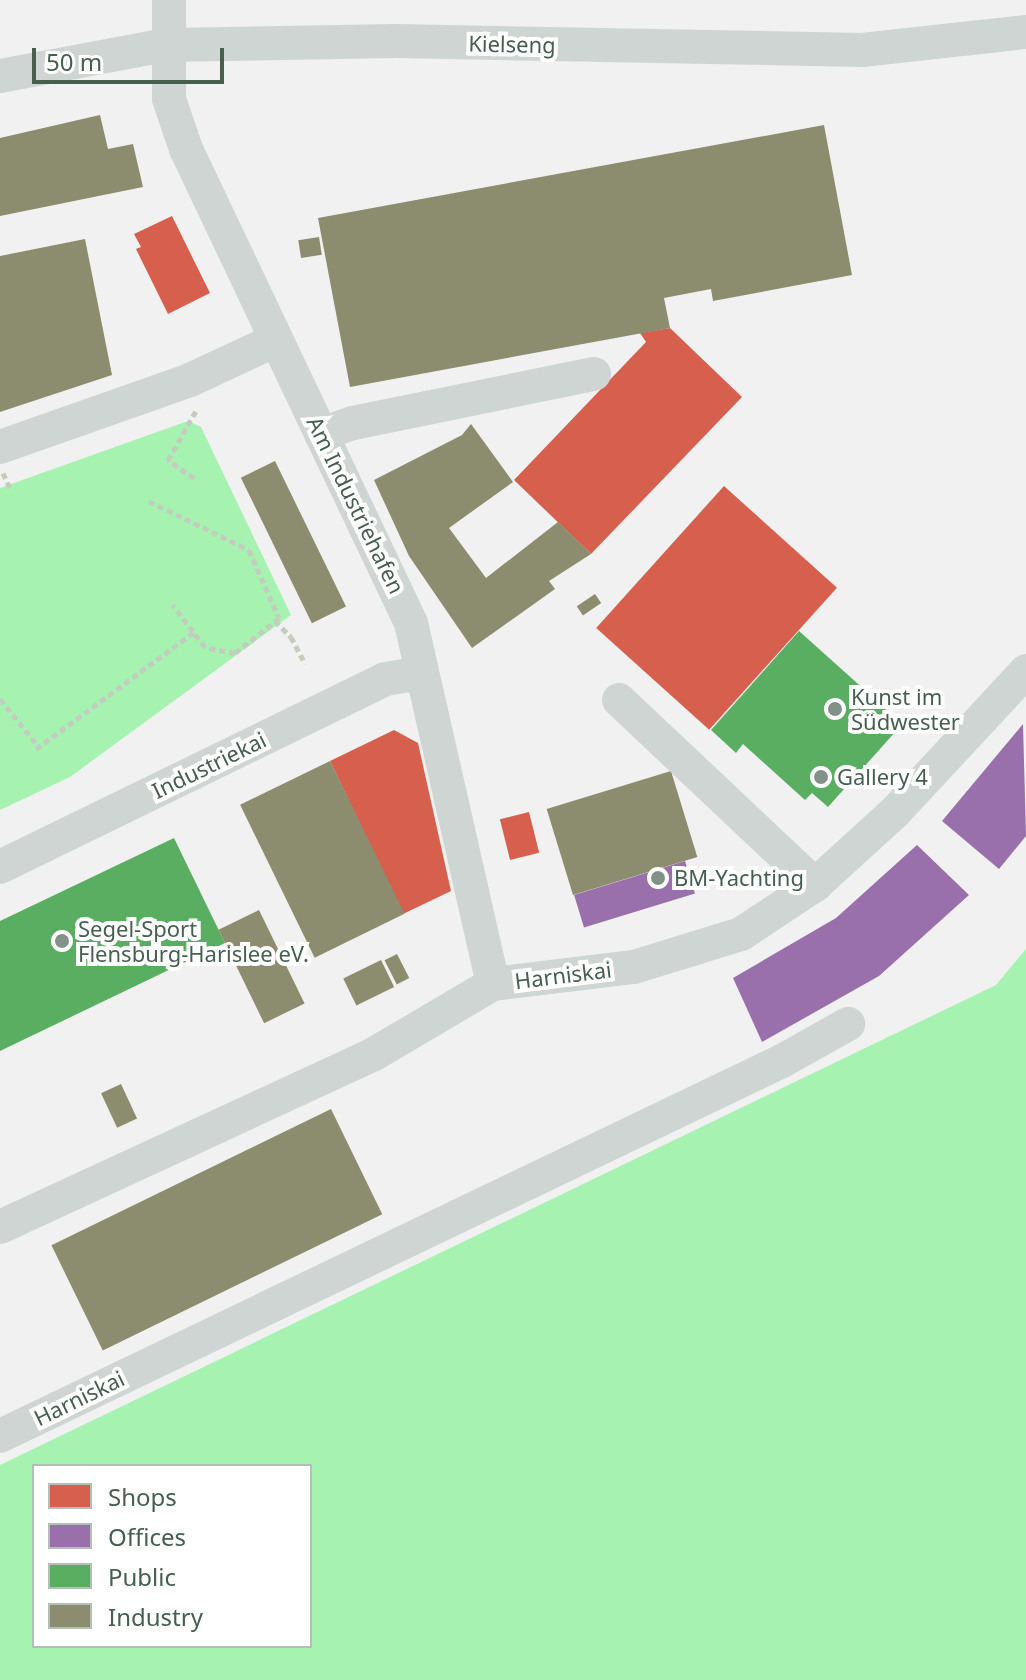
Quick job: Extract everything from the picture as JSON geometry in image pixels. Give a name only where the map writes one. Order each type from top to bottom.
[{"type":"street","name":"Am Industriehafen","points":[[169,0],[166,45],[169,99],[186,149],[274,341],[395,579],[422,673],[493,984]]},
{"type":"street","name":"Kielseng","points":[[0,76],[77,58],[166,45],[396,41],[862,50],[1026,32]]},
{"type":"street","points":[[2,460],[274,341]]},
{"type":"street","points":[[321,434],[353,423],[594,374]]},
{"type":"street","name":"Harniskai","points":[[0,1227],[374,1054],[493,984],[634,967],[741,934],[815,885],[896,811],[1026,671]]},
{"type":"street","name":"Industriekai","points":[[0,867],[385,679],[422,673]]},
{"type":"street","points":[[619,700],[815,885]]},
{"type":"street","name":"Harniskai","points":[[0,1436],[782,1061],[848,1024]]},
{"type":"path","points":[[194,478],[168,460],[197,410]]},
{"type":"path","points":[[2,460],[11,490]]},
{"type":"path","points":[[149,501],[249,550],[275,621],[291,637],[305,663]]},
{"type":"path","points":[[173,605],[205,647],[235,653],[275,621]]},
{"type":"path","points":[[0,699],[38,748],[194,632]]},
{"type":"shaded area","points":[[188,421],[201,427],[291,615],[70,777],[0,810],[0,488]]},
{"type":"shaded area","points":[[1026,949],[1026,1680],[0,1680],[0,1465],[996,985]]},
{"type":"building: Shops","points":[[172,216],[210,293],[168,314],[136,249],[141,247],[134,234]]},
{"type":"building: Shops","points":[[670,328],[742,397],[591,554],[514,480],[646,342],[640,333]]},
{"type":"building: Shops","points":[[724,486],[837,588],[709,730],[596,628]]},
{"type":"building: Shops","points":[[394,730],[418,743],[451,891],[403,914],[330,761]]},
{"type":"building: Shops","points":[[529,812],[539,853],[510,860],[500,819]]},
{"type":"building: Offices","points":[[1023,724],[1026,836],[999,869],[942,821]]},
{"type":"building: Offices","points":[[917,845],[969,895],[879,976],[762,1042],[733,978],[836,918]]},
{"type":"building: Offices","points":[[685,861],[695,894],[584,927],[574,895]]},
{"type":"building: Public","points":[[799,631],[886,709],[881,715],[897,730],[828,807],[812,793],[805,800],[743,744],[736,753],[711,730]]},
{"type":"building: Public","points":[[174,838],[225,943],[0,1051],[0,921]]},
{"type":"building: Industry","points":[[100,115],[108,149],[133,144],[143,187],[0,216],[0,138]]},
{"type":"building: Industry","points":[[824,125],[852,275],[713,301],[711,289],[664,298],[670,328],[350,387],[318,218]]},
{"type":"building: Industry","points":[[319,237],[322,255],[301,258],[298,240]]},
{"type":"building: Industry","points":[[85,239],[112,375],[0,412],[0,256]]},
{"type":"building: Industry","points":[[471,424],[513,482],[449,528],[486,578],[558,522],[591,554],[549,581],[555,589],[472,648],[409,556],[374,480],[462,435]]},
{"type":"building: Industry","points":[[275,461],[346,607],[312,623],[241,478]]},
{"type":"building: Industry","points":[[595,594],[601,603],[583,615],[577,606]]},
{"type":"building: Industry","points":[[330,761],[405,914],[315,958],[240,805]]},
{"type":"building: Industry","points":[[671,771],[697,857],[573,895],[547,809]]},
{"type":"building: Industry","points":[[259,910],[305,1003],[264,1023],[219,930]]},
{"type":"building: Industry","points":[[397,954],[409,978],[397,984],[385,960]]},
{"type":"building: Industry","points":[[381,960],[394,987],[356,1005],[343,978]]},
{"type":"building: Industry","points":[[121,1084],[137,1118],[117,1128],[101,1093]]},
{"type":"building: Industry","points":[[331,1109],[382,1214],[103,1350],[51,1245]]},
{"type":"place","name":"Kunst im Südwester","points":[[835,709]]},
{"type":"place","name":"Gallery 4","points":[[821,777]]},
{"type":"place","name":"BM-Yachting","points":[[658,878]]},
{"type":"place","name":"Segel-Sport Flensburg-Harislee eV.","points":[[62,941]]}]
